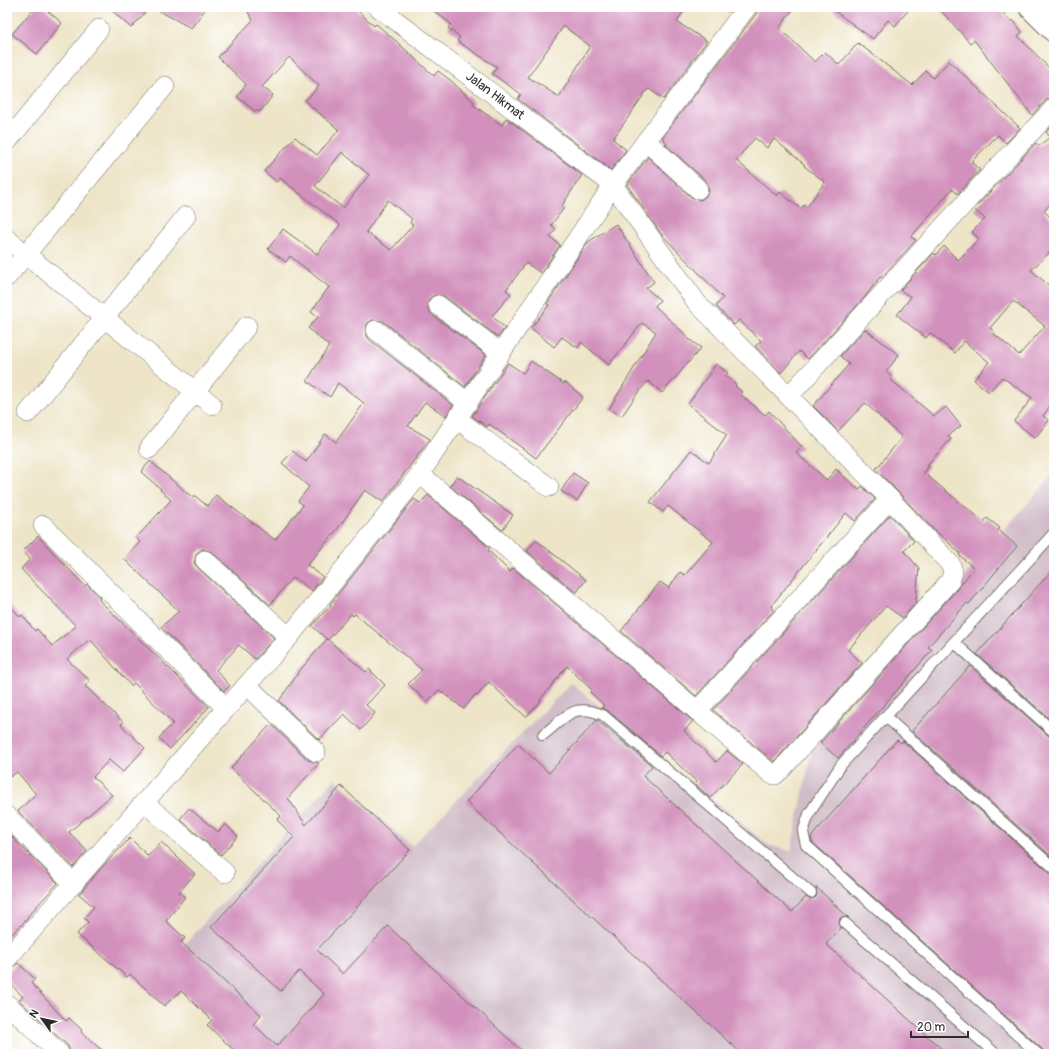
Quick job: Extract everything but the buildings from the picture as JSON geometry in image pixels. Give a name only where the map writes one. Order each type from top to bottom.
[{"type":"street","name":"Jalan Hikmat","points":[[378,7],[613,185],[697,303],[890,499],[951,565],[952,572],[950,581],[775,775],[766,772],[697,711]]},
{"type":"street","points":[[7,959],[289,637],[420,474],[613,185],[747,7]]},
{"type":"street","points":[[1030,7],[1054,31]]},
{"type":"street","points":[[7,142],[99,30]]},
{"type":"street","points":[[7,277],[165,86]]},
{"type":"street","points":[[789,396],[996,169],[1054,108]]},
{"type":"street","points":[[646,141],[698,190]]},
{"type":"street","points":[[28,413],[186,216]]},
{"type":"street","points":[[7,239],[212,405]]},
{"type":"street","points":[[438,305],[502,353]]},
{"type":"street","points":[[149,449],[247,326]]},
{"type":"street","points":[[376,330],[468,403]]},
{"type":"street","points":[[457,419],[549,487]]},
{"type":"street","points":[[420,474],[697,711],[890,499]]},
{"type":"street","points":[[43,525],[226,708]]},
{"type":"street","points":[[205,560],[289,637]]},
{"type":"street","points":[[247,685],[316,752]]},
{"type":"street","points":[[144,802],[225,873]]},
{"type":"street","points":[[7,816],[74,884]]},
{"type":"street","points":[[7,1004],[60,1054]]},
{"type":"lane","points":[[1038,1054],[806,845],[804,832],[809,814],[841,765],[955,643],[1054,533]]},
{"type":"lane","points":[[955,643],[1054,732]]},
{"type":"lane","points":[[543,735],[573,711],[586,709],[603,715],[811,893]]},
{"type":"lane","points":[[886,717],[1054,868]]},
{"type":"lane","points":[[845,923],[996,1054]]},
{"type":"shaded area","points":[[1054,473],[1054,1054],[233,1054],[263,1018],[184,945],[335,779],[412,846],[571,683],[768,845],[791,851],[812,750]]}]
